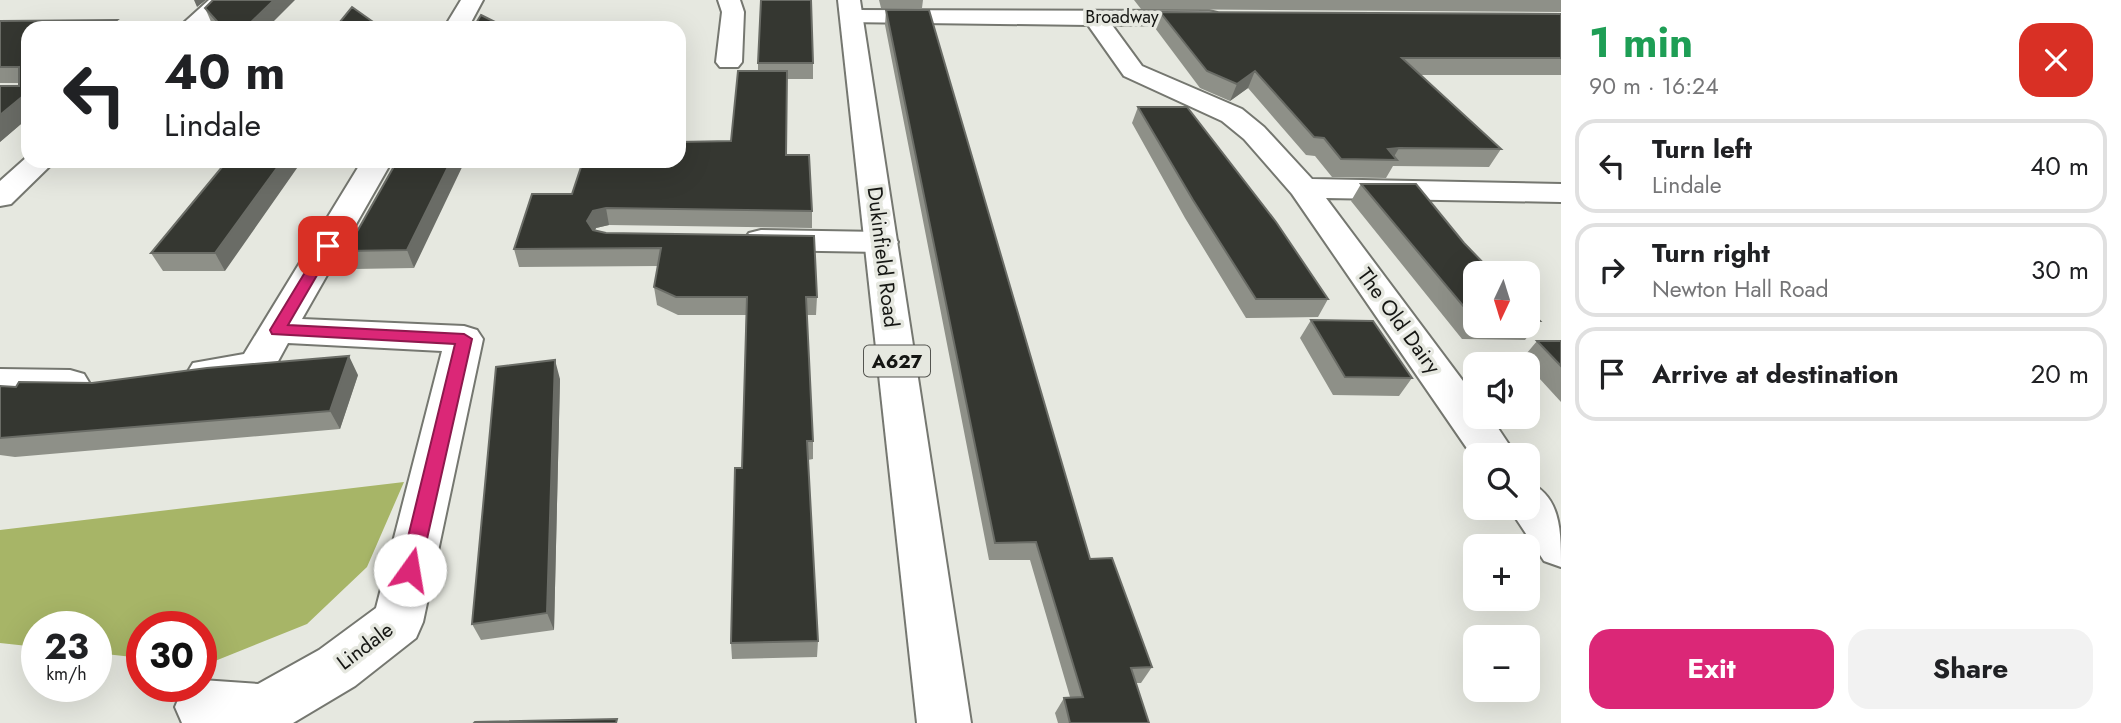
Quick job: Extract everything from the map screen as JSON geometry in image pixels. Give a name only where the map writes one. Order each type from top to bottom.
[{"type":"street","points":[[198,21],[222,0]]},
{"type":"street","points":[[460,21],[472,0]]},
{"type":"street","points":[[729,0],[733,12],[729,62]]},
{"type":"street","name":"Broadway","points":[[850,8],[1094,17],[1233,18]]},
{"type":"street","name":"Dukinfield Road","points":[[850,8],[944,723]]},
{"type":"street","name":"The Old Dairy","points":[[1094,17],[1133,71],[1233,115],[1254,133],[1303,188],[1486,443]]},
{"type":"street","points":[[0,197],[32,168]]},
{"type":"street","points":[[167,379],[257,366],[373,168]]},
{"type":"street","points":[[1303,188],[1561,193]]},
{"type":"street","points":[[730,240],[881,242]]},
{"type":"street","name":"Lindale","points":[[202,706],[262,711],[337,668],[398,622],[464,339],[278,330]]},
{"type":"street","points":[[0,383],[107,385]]},
{"type":"street","points":[[1540,517],[1561,547]]},
{"type":"green space","points":[[404,482],[367,567],[307,624],[217,660],[217,611],[126,611],[126,656],[112,655],[112,611],[21,611],[21,645],[0,643],[0,530]]},
{"type":"building","points":[[213,0],[274,0],[252,21],[217,21],[205,8]]},
{"type":"building","points":[[761,0],[811,0],[813,63],[758,63]]},
{"type":"building","points":[[352,7],[372,21],[341,21]]},
{"type":"building","points":[[886,10],[929,10],[1090,559],[1112,558],[1152,667],[1131,668],[1149,723],[1070,723],[1064,698],[1083,697],[1036,542],[995,543]]},
{"type":"building","points":[[1160,12],[1561,14],[1561,58],[1402,58],[1501,149],[1399,148],[1388,149],[1397,160],[1341,159],[1324,138],[1314,137],[1255,71],[1237,84],[1207,71]]},
{"type":"building","points":[[481,15],[493,21],[477,21]]},
{"type":"building","points":[[117,20],[21,21],[21,98],[0,115],[0,86],[19,86],[19,67],[0,67],[0,21]]},
{"type":"building","points":[[738,71],[787,71],[786,155],[809,155],[812,211],[606,208],[593,211],[587,221],[593,230],[606,233],[814,236],[817,297],[806,297],[813,441],[807,441],[818,641],[731,643],[735,468],[742,468],[747,297],[676,297],[654,287],[661,248],[514,249],[532,194],[572,194],[581,168],[686,168],[686,142],[731,141]]},
{"type":"building","points":[[1138,107],[1187,107],[1276,222],[1328,299],[1256,299]]},
{"type":"building","points":[[221,168],[277,168],[215,253],[151,253]]},
{"type":"building","points":[[393,168],[448,168],[407,250],[346,251]]},
{"type":"building","points":[[1361,184],[1416,184],[1481,261],[1463,261],[1463,306]]},
{"type":"building","points":[[1311,320],[1373,321],[1412,378],[1345,377]]},
{"type":"building","points":[[1537,341],[1561,341],[1561,366]]},
{"type":"building","points":[[349,356],[330,411],[0,438],[0,386],[16,387],[19,382],[92,383],[207,368]]},
{"type":"building","points":[[555,360],[547,613],[472,624],[496,367]]},
{"type":"building","points":[[617,719],[616,723],[474,723],[475,722]]},
{"type":"route","points":[[328,246],[278,330],[464,339],[410,570]]}]
